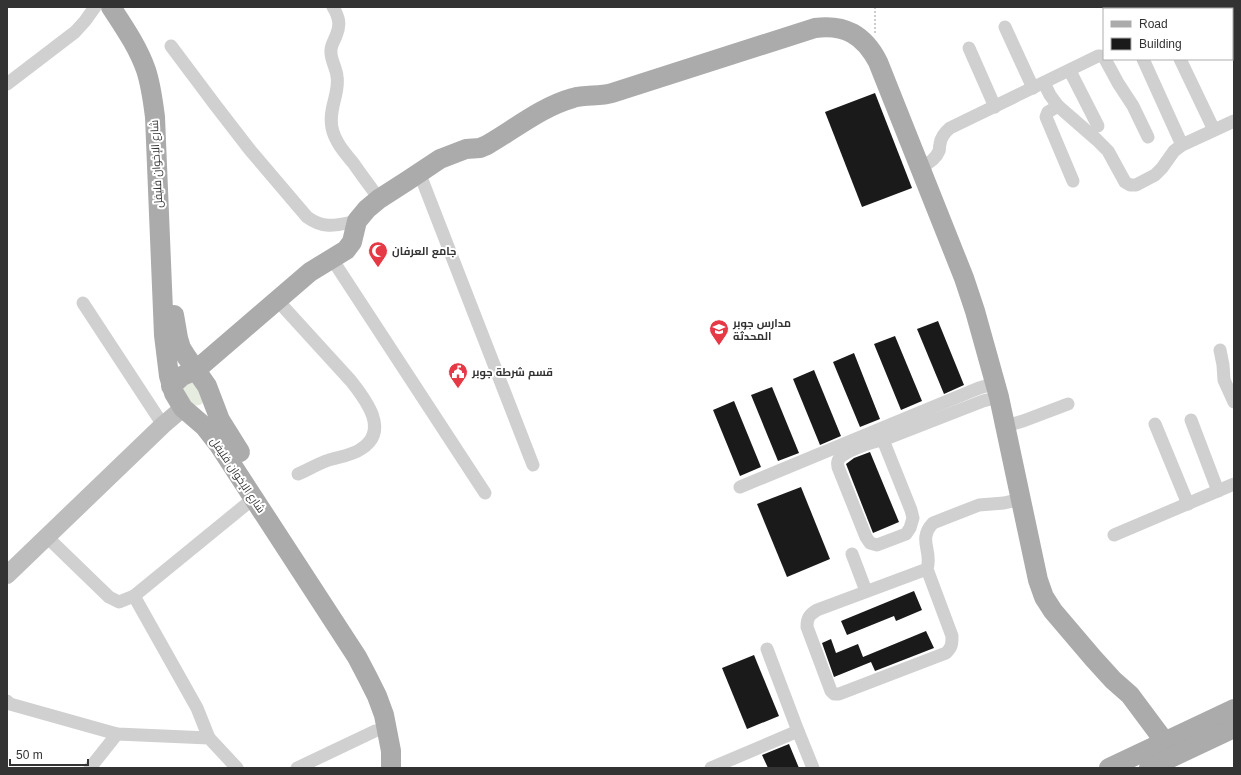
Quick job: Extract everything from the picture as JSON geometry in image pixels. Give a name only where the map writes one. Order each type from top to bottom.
[{"type":"main road","name":"شارع الإخوان فليفل","points":[[111,7],[137,49],[147,71],[152,94],[155,117],[164,335],[171,386],[178,401],[186,411],[205,427],[219,445],[254,498],[300,558],[376,670],[384,685],[400,727],[397,759]]},
{"type":"main road","name":"شارع الإخوان فليفل","points":[[127,7],[145,35],[155,61],[166,111],[176,328],[181,348],[207,386],[224,428],[300,558]]},
{"type":"main road","points":[[171,386],[182,376],[196,370],[314,269],[346,250],[350,246],[354,237],[357,221],[367,209],[379,199],[434,162],[466,149],[480,148],[487,145],[535,115],[568,100],[581,96],[598,96],[612,93],[815,28],[826,26],[848,30],[866,43],[873,52],[964,278],[998,390],[1038,580],[1044,597],[1053,611],[1092,658],[1130,695],[1165,742]]},
{"type":"main road","points":[[186,411],[203,412],[214,404]]},
{"type":"main road","points":[[1109,768],[1234,709]]},
{"type":"main road","points":[[1149,768],[1234,728]]},
{"type":"street","points":[[7,84],[75,32],[85,21],[94,7]]},
{"type":"street","points":[[334,7],[339,22],[338,32],[332,42],[331,54],[338,83],[331,112],[332,127],[338,142],[379,199]]},
{"type":"street","points":[[1005,27],[1038,86],[1050,95],[1058,106],[1103,145],[1112,157],[1125,182],[1130,185],[1136,185],[1155,175],[1174,151],[1182,145],[1234,121]]},
{"type":"street","points":[[171,46],[245,144],[307,217],[319,224],[331,226],[357,221]]},
{"type":"street","points":[[969,48],[995,107]]},
{"type":"street","points":[[920,168],[932,161],[936,156],[940,150],[941,140],[950,128],[1070,71],[1098,56],[1103,57]]},
{"type":"street","points":[[1106,60],[1118,83],[1133,106],[1148,137]]},
{"type":"street","points":[[1142,60],[1182,145]]},
{"type":"street","points":[[1180,60],[1214,130]]},
{"type":"street","points":[[1070,71],[1098,126]]},
{"type":"street","points":[[1058,106],[1048,112],[1046,117],[1073,181]]},
{"type":"street","points":[[419,172],[533,465]]},
{"type":"street","points":[[332,259],[485,493]]},
{"type":"street","points":[[278,301],[362,395],[371,411],[376,426],[371,441],[361,450],[325,462],[298,474]]},
{"type":"street","points":[[83,303],[164,425]]},
{"type":"street","points":[[1220,350],[1224,380],[1234,402]]},
{"type":"street","points":[[740,487],[979,388],[998,390]]},
{"type":"street","points":[[883,440],[911,510],[912,518],[910,528],[906,534],[878,545],[870,543],[866,537],[838,467],[838,460],[842,455],[875,441],[883,440],[983,401],[998,390]]},
{"type":"street","points":[[1005,426],[1024,421],[1068,404]]},
{"type":"street","points":[[7,574],[164,425],[186,411]]},
{"type":"street","points":[[1191,420],[1218,491]]},
{"type":"street","points":[[1155,424],[1188,504]]},
{"type":"street","points":[[1114,535],[1234,484]]},
{"type":"street","points":[[47,536],[109,597],[119,602],[134,596],[254,498]]},
{"type":"street","points":[[927,569],[866,591],[810,614],[807,620],[807,628],[831,691],[834,694],[840,694],[939,656],[946,653],[950,649],[952,644],[952,636],[927,569],[929,562],[926,547],[928,528],[933,523],[979,505],[1004,503],[1021,499]]},
{"type":"street","points":[[852,554],[866,591]]},
{"type":"street","points":[[134,596],[197,708],[209,738],[237,768]]},
{"type":"street","points":[[767,649],[798,731],[814,768]]},
{"type":"street","points":[[7,701],[10,704],[117,734],[209,738]]},
{"type":"street","points":[[298,768],[375,731]]},
{"type":"street","points":[[711,768],[798,731]]},
{"type":"street","points":[[90,768],[117,734]]},
{"type":"path","points":[[873,52],[876,26],[875,7]]},
{"type":"shaded area","points":[[194,380],[204,402],[200,405],[192,406],[182,390],[183,386]]},
{"type":"building","points":[[875,93],[912,188],[862,207],[825,112]]},
{"type":"building","points":[[938,321],[964,385],[944,394],[917,329]]},
{"type":"building","points":[[895,336],[922,401],[901,410],[874,344]]},
{"type":"building","points":[[854,353],[880,419],[860,427],[833,362]]},
{"type":"building","points":[[814,370],[841,436],[820,445],[793,379]]},
{"type":"building","points":[[772,387],[799,453],[778,461],[751,395]]},
{"type":"building","points":[[734,401],[761,467],[740,476],[713,410]]},
{"type":"building","points":[[870,452],[899,522],[873,533],[846,464],[854,458]]},
{"type":"building","points":[[801,487],[830,559],[787,577],[757,504]]},
{"type":"building","points":[[914,591],[922,610],[896,621],[894,616],[847,635],[841,621]]},
{"type":"building","points":[[926,631],[934,648],[875,671],[871,662],[834,677],[822,643],[831,639],[836,653],[858,644],[863,657]]},
{"type":"building","points":[[754,655],[779,716],[747,729],[722,668]]},
{"type":"building","points":[[789,744],[799,768],[768,768],[762,755]]},
{"type":"place","name":"جامع العرفان","points":[[378,268]]},
{"type":"place","name":"مدارس جوبر المحدثة","points":[[719,346]]},
{"type":"place","name":"قسم شرطة جوبر","points":[[458,389]]}]
